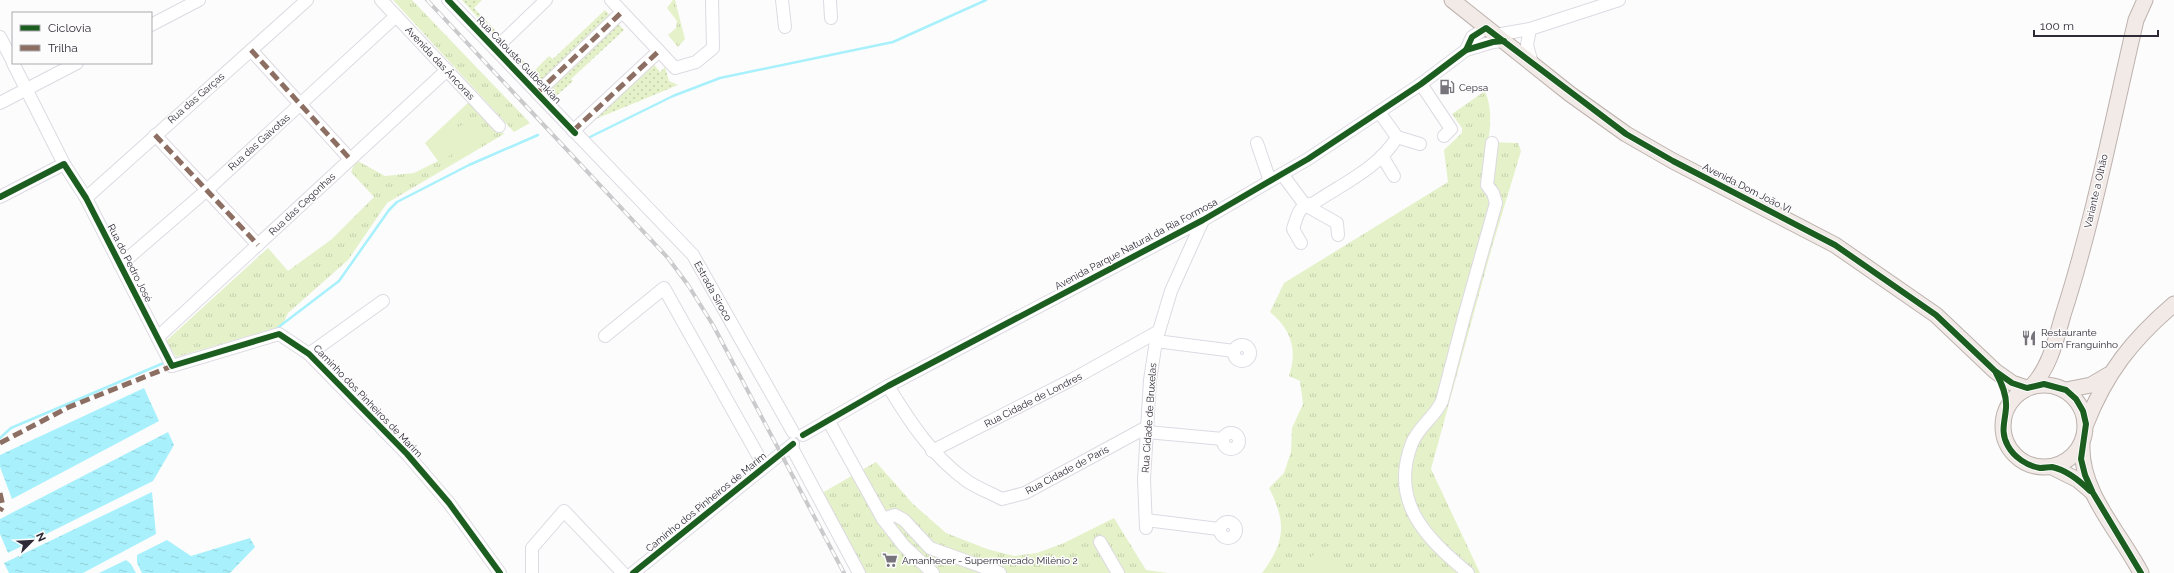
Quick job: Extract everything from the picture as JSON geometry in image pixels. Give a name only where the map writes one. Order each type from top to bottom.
[{"type":"main road","name":"Avenida Dom João VI","points":[[1452,0],[1499,38],[1626,134],[1835,245],[1936,315],[1995,371],[2020,387],[2030,387]]},
{"type":"main road","name":"Variante a Olhão","points":[[2134,0],[2136,20]]},
{"type":"main road","name":"Variante a Olhão","points":[[2030,387],[2039,378],[2049,360],[2078,267],[2136,20],[2145,0]]},
{"type":"main road","points":[[2141,573],[2094,493],[2086,475],[2082,459],[2082,444],[2086,424],[2109,374],[2146,329],[2174,304]]},
{"type":"main road","points":[[2049,360],[2061,388],[2076,399],[2083,411],[2086,424]]},
{"type":"main road","name":"Avenida Dom João VI","points":[[1995,371],[2005,392],[2006,409]]},
{"type":"main road","points":[[2082,444],[2068,461],[2052,467],[2039,468],[2027,464],[2016,457],[2008,446],[2004,434],[2003,421],[2006,409],[2015,397],[2030,387],[2044,384],[2061,388],[2091,385],[2109,374]]},
{"type":"main road","points":[[2052,467],[2078,480],[2094,493]]},
{"type":"street","points":[[152,24],[199,0]]},
{"type":"street","name":"Rua das Garças","points":[[86,198],[307,0]]},
{"type":"street","name":"Avenida das Âncoras","points":[[381,0],[498,126]]},
{"type":"street","points":[[495,49],[546,0]]},
{"type":"street","points":[[611,0],[675,68],[696,62],[713,48],[712,0]]},
{"type":"street","points":[[782,0],[785,27]]},
{"type":"street","points":[[830,0],[831,18]]},
{"type":"street","points":[[1475,41],[1526,33],[1620,0]]},
{"type":"street","name":"Rua Calouste Gulbenkian","points":[[451,1],[574,132]]},
{"type":"street","points":[[1464,10],[1471,25],[1475,41]]},
{"type":"street","points":[[537,93],[622,12]]},
{"type":"street","name":"Rua das Gaivotas","points":[[120,265],[207,190],[396,16]]},
{"type":"street","points":[[1475,41],[1526,33]]},
{"type":"street","points":[[1526,33],[1527,45],[1532,63]]},
{"type":"street","name":"Rua do Pedro José","points":[[0,37],[12,61]]},
{"type":"street","name":"Avenida Parque Natural da Ria Formosa","points":[[795,439],[888,386],[1203,220],[1282,174],[1421,84],[1466,50],[1475,41]]},
{"type":"street","points":[[251,50],[350,159]]},
{"type":"street","points":[[574,132],[659,51]]},
{"type":"street","name":"Rua do Pedro José","points":[[14,64],[64,164],[86,198],[165,352],[175,364]]},
{"type":"street","points":[[0,103],[75,64]]},
{"type":"street","name":"Rua das Cegonhas","points":[[158,337],[447,70]]},
{"type":"street","points":[[1421,84],[1451,129],[1444,136]]},
{"type":"street","points":[[1379,112],[1397,137],[1420,144]]},
{"type":"street","name":"Estrada Siroco","points":[[574,132],[693,255],[795,439],[859,573]]},
{"type":"street","points":[[155,135],[258,245]]},
{"type":"street","points":[[1301,243],[1293,229],[1300,208],[1314,203],[1389,151],[1397,137]]},
{"type":"street","points":[[1257,143],[1270,181]]},
{"type":"street","points":[[1468,573],[1441,551],[1420,527],[1406,496],[1407,467],[1412,443],[1422,426],[1437,411],[1442,401],[1464,317],[1492,221],[1496,203],[1493,193],[1487,185],[1492,143]]},
{"type":"street","points":[[1382,156],[1394,176]]},
{"type":"street","points":[[0,197],[64,164]]},
{"type":"street","points":[[1282,174],[1305,205],[1337,223],[1338,235]]},
{"type":"street","name":"Rua Cidade de Bruxelas","points":[[1203,220],[1171,290],[1153,359],[1150,380],[1144,479],[1146,524],[1220,529]]},
{"type":"street","points":[[605,336],[664,288],[764,466]]},
{"type":"street","points":[[309,354],[383,301]]},
{"type":"street","name":"Caminho dos Pinheiros de Marim","points":[[175,364],[279,334],[309,354],[407,454],[449,503],[500,573]]},
{"type":"street","points":[[1158,336],[1234,351]]},
{"type":"street","name":"Rua Cidade de Londres","points":[[932,451],[1073,379],[1132,346],[1158,336]]},
{"type":"street","points":[[1132,346],[1142,347],[1148,350],[1153,359]]},
{"type":"street","name":"Rua Cidade de Paris","points":[[888,386],[910,421],[932,451],[967,481],[1002,499],[1025,494],[1147,430]]},
{"type":"street","points":[[828,420],[883,518],[904,546],[932,573]]},
{"type":"street","points":[[1147,430],[1223,440]]},
{"type":"street","name":"Caminho dos Pinheiros de Marim","points":[[633,573],[795,439]]},
{"type":"street","points":[[532,573],[532,548],[564,511],[623,573]]},
{"type":"street","points":[[883,518],[895,515],[904,520],[930,548],[1000,573]]},
{"type":"street","points":[[1100,542],[1118,573]]},
{"type":"green space","points":[[393,0],[412,0],[530,123],[514,132]]},
{"type":"green space","points":[[462,0],[482,0],[474,8],[495,30],[492,33]]},
{"type":"green space","points":[[673,0],[675,0],[685,39],[678,47],[668,35],[676,28],[677,21],[667,8]]},
{"type":"green space","points":[[605,10],[624,30],[571,79],[573,81],[555,97],[510,52],[512,50],[534,71],[549,56],[553,59]]},
{"type":"green space","points":[[653,63],[660,72],[665,67],[669,81],[678,85],[586,123]]},
{"type":"green space","points":[[1485,91],[1489,104],[1490,116],[1488,142],[1518,143],[1521,151],[1492,247],[1431,469],[1480,573],[1262,573],[1275,552],[1281,532],[1279,512],[1269,488],[1284,473],[1291,452],[1292,428],[1303,404],[1300,381],[1289,376],[1293,357],[1291,341],[1283,326],[1270,312],[1284,283],[1448,182],[1444,150],[1462,133],[1462,128],[1452,114]]},
{"type":"green space","points":[[469,102],[504,134],[387,203],[348,260],[288,313],[283,324],[272,329],[176,357],[166,341],[268,248],[288,271],[332,239],[374,197],[351,172],[356,160],[385,176],[414,173],[438,161],[425,143]]},
{"type":"green space","points":[[471,121],[480,142],[440,160],[430,140]]},
{"type":"green space","points":[[876,462],[913,504],[946,533],[987,549],[1014,556],[1037,553],[1064,543],[1114,518],[1146,570],[1168,573],[863,573],[822,493]]},
{"type":"green space","points":[[1327,546],[1345,573],[1310,573],[1303,562]]},
{"type":"water","points":[[144,388],[159,421],[12,499],[0,467],[0,455]]},
{"type":"water","points":[[168,432],[174,445],[153,481],[8,553],[0,534],[0,519]]},
{"type":"water","points":[[152,492],[156,534],[83,573],[9,573],[4,563]]},
{"type":"water","points":[[250,538],[255,547],[230,573],[142,573],[137,563],[137,555],[167,540],[191,556]]},
{"type":"water","points":[[126,560],[131,564],[136,573],[99,573]]},
{"type":"waterway","points":[[590,137],[673,96],[720,78],[893,42],[986,0]]},
{"type":"waterway","points":[[276,329],[339,281],[389,210],[397,202],[469,165],[538,135]]},
{"type":"waterway","points":[[0,438],[11,428],[166,362]]},
{"type":"railway","points":[[427,0],[668,258],[688,285],[713,325],[844,573]]},
{"type":"marked path","points":[[537,93],[622,12]]},
{"type":"marked path","points":[[251,50],[350,159]]},
{"type":"marked path","points":[[573,131],[659,51]]},
{"type":"marked path","points":[[155,135],[258,245]]},
{"type":"marked path","points":[[0,443],[69,407],[172,366]]},
{"type":"marked path","points":[[0,493],[3,506],[0,511]]},
{"type":"cycle path","points":[[448,0],[575,133]]},
{"type":"cycle path","points":[[1466,50],[1472,37],[1486,28],[1626,134],[1673,161],[1835,245],[1936,315],[1995,371],[2012,383],[2027,388],[2044,384],[2066,390],[2076,399],[2083,411],[2086,424],[2081,459],[2085,475],[2093,493],[2141,573]]},
{"type":"cycle path","points":[[803,435],[888,386],[1203,220],[1308,159],[1421,84],[1466,50],[1493,42],[1504,41]]},
{"type":"cycle path","points":[[0,197],[64,164],[86,198],[172,366],[279,334],[309,354],[407,454],[449,503],[500,573]]},
{"type":"cycle path","points":[[1996,373],[2005,394],[2006,408],[2004,436],[2011,450],[2017,457],[2030,465],[2040,468],[2057,468],[2068,473],[2090,491]]},
{"type":"cycle path","points":[[633,573],[793,444]]},
{"type":"place","name":"Cepsa","points":[[1447,87]]},
{"type":"place","name":"Restaurante Dom Franguinho","points":[[2029,338]]},
{"type":"place","name":"Amanhecer - Supermercado Milénio 2","points":[[890,560]]}]
